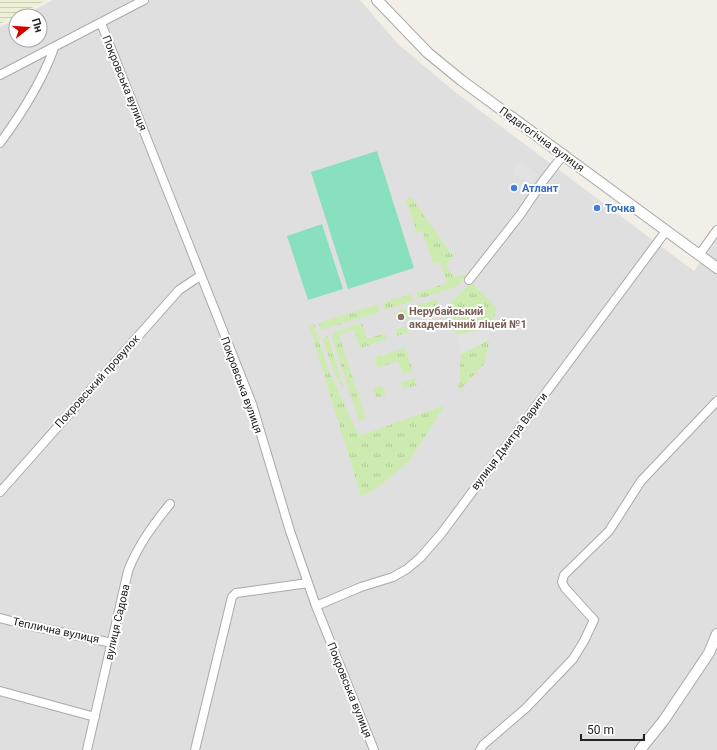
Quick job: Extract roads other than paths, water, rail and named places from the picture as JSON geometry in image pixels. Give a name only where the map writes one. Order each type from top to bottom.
[{"type":"street","points":[[0,75],[144,0]]},
{"type":"street","name":"Педагогічна вулиця","points":[[377,0],[428,53],[455,75],[717,268]]},
{"type":"street","name":"Покровська вулиця","points":[[101,23],[252,404],[290,531],[316,606],[374,750]]},
{"type":"street","points":[[0,142],[22,113],[49,62],[54,48]]},
{"type":"street","points":[[469,280],[520,215],[543,181],[564,154]]},
{"type":"street","points":[[699,255],[717,230]]},
{"type":"street","name":"вулиця Дмитра Вариги","points":[[316,606],[361,587],[393,577],[407,569],[420,558],[441,534],[666,231]]},
{"type":"street","name":"Покровський провулок","points":[[0,492],[178,290],[200,276]]},
{"type":"street","points":[[480,750],[526,708],[572,659],[584,641],[594,620],[565,588],[562,582],[564,575],[609,531],[641,481],[717,401]]},
{"type":"street","name":"вулиця Садова","points":[[87,750],[128,571],[141,543],[170,504]]},
{"type":"street","points":[[195,750],[232,597],[236,593],[308,583]]},
{"type":"street","name":"Теплична вулиця","points":[[0,618],[112,643]]},
{"type":"street","points":[[640,750],[664,720],[709,653],[717,634]]},
{"type":"street","points":[[0,691],[95,717]]},
{"type":"place","name":"Атлант","points":[[514,188]]},
{"type":"place","name":"Точка","points":[[597,208]]},
{"type":"place","name":"Нерубайський академічний ліцей №1","points":[[401,317]]}]
